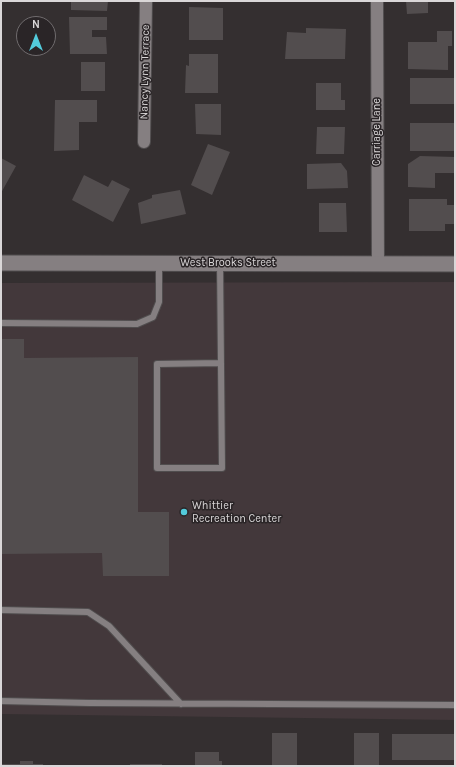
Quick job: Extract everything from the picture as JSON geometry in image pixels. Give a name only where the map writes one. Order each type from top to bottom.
[{"type":"street","name":"Nancy Lynn Terrace","points":[[144,142],[146,1]]},
{"type":"street","name":"Carriage Lane","points":[[377,1],[378,264]]},
{"type":"street","name":"West Brooks Street","points":[[1,263],[455,264]]},
{"type":"lane","points":[[1,323],[137,324],[153,316],[159,302],[159,263]]},
{"type":"lane","points":[[220,263],[221,363],[222,468],[157,468],[157,364],[221,363]]},
{"type":"lane","points":[[1,610],[88,612],[109,626],[181,704]]},
{"type":"lane","points":[[1,701],[181,704],[455,705]]},
{"type":"shaded area","points":[[455,282],[455,720],[1,714],[1,283]]},
{"type":"building","points":[[71,1],[108,1],[107,11],[71,10]]},
{"type":"building","points":[[406,1],[428,1],[428,13],[407,14]]},
{"type":"building","points":[[189,7],[223,8],[223,40],[189,40]]},
{"type":"building","points":[[69,17],[107,17],[107,30],[92,30],[92,37],[106,37],[107,54],[70,54]]},
{"type":"building","points":[[306,28],[346,29],[345,59],[285,59],[287,32],[306,33]]},
{"type":"building","points":[[437,31],[452,31],[452,46],[448,46],[448,70],[408,69],[408,42],[437,42]]},
{"type":"building","points":[[189,54],[218,54],[218,93],[185,93],[186,65],[189,66]]},
{"type":"building","points":[[81,62],[105,62],[105,91],[81,91]]},
{"type":"building","points":[[410,78],[455,78],[455,104],[410,104]]},
{"type":"building","points":[[316,83],[341,83],[341,100],[345,100],[345,110],[316,110]]},
{"type":"building","points":[[55,100],[97,100],[97,122],[79,122],[79,150],[54,151]]},
{"type":"building","points":[[195,104],[221,104],[221,135],[196,134]]},
{"type":"building","points":[[410,123],[455,123],[455,151],[410,151]]},
{"type":"building","points":[[317,127],[345,127],[344,154],[316,154]]},
{"type":"building","points":[[208,144],[230,152],[212,195],[191,185]]},
{"type":"building","points":[[420,156],[455,157],[455,173],[435,173],[435,188],[408,187],[408,164]]},
{"type":"building","points":[[1,158],[16,166],[1,193]]},
{"type":"building","points":[[341,163],[347,171],[348,188],[307,189],[307,164]]},
{"type":"building","points":[[84,175],[108,187],[112,180],[130,189],[113,222],[72,200]]},
{"type":"building","points":[[180,190],[186,214],[141,224],[138,203],[152,198],[152,195]]},
{"type":"building","points":[[409,199],[447,199],[447,205],[455,205],[455,224],[445,224],[445,231],[409,231]]},
{"type":"building","points":[[319,203],[346,203],[347,232],[319,232]]},
{"type":"building","points":[[1,339],[24,339],[24,358],[138,357],[138,512],[169,512],[169,576],[103,576],[102,553],[1,554]]},
{"type":"building","points":[[272,733],[297,733],[297,766],[272,766]]},
{"type":"building","points":[[354,733],[379,733],[379,766],[354,766]]},
{"type":"building","points":[[392,734],[455,734],[455,760],[392,760]]},
{"type":"building","points":[[195,752],[219,752],[219,761],[222,761],[222,766],[195,766]]},
{"type":"building","points":[[20,761],[33,761],[33,764],[43,764],[43,766],[1,766],[1,764],[20,764]]},
{"type":"building","points":[[130,764],[162,764],[162,766],[130,766]]},
{"type":"place","name":"Whittier Recreation Center","points":[[184,512]]}]
